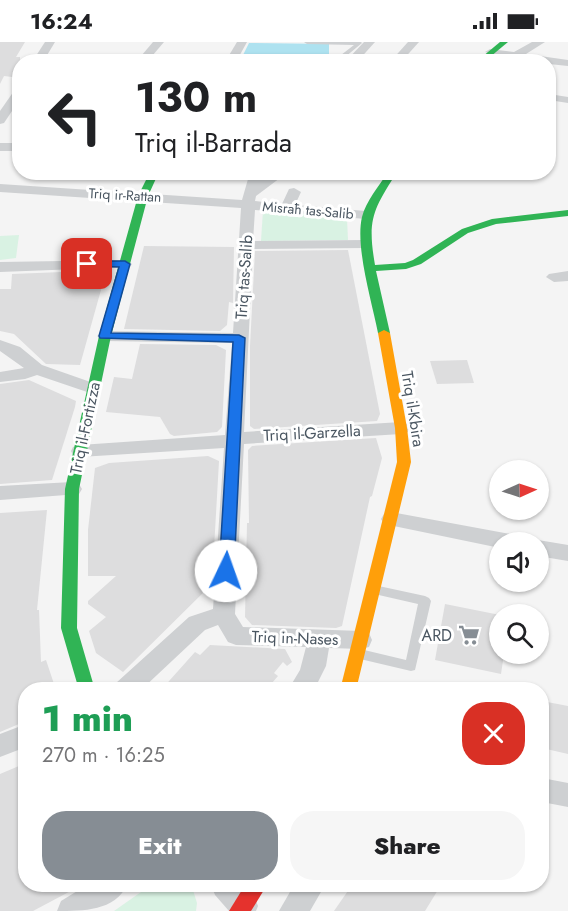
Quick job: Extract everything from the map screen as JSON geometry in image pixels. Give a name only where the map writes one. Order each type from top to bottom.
[{"type":"street","points":[[148,54],[159,42]]},
{"type":"street","points":[[403,54],[414,42]]},
{"type":"street","points":[[490,52],[504,42]]},
{"type":"street","points":[[519,54],[540,42]]},
{"type":"street","points":[[490,52],[497,54]]},
{"type":"street","points":[[0,120],[12,102]]},
{"type":"street","name":"Triq il-Fortizza","points":[[85,682],[69,628],[72,489],[105,336],[143,196],[151,180]]},
{"type":"street","name":"Triq tas-Salib","points":[[224,615],[239,338],[249,199],[255,180]]},
{"type":"street","points":[[249,199],[272,180]]},
{"type":"street","points":[[366,215],[388,180]]},
{"type":"street","name":"Triq ir-Rattan","points":[[0,188],[249,199]]},
{"type":"street","points":[[287,208],[294,192]]},
{"type":"street","name":"Misraħ tas-Salib","points":[[249,199],[287,208],[366,215]]},
{"type":"street","points":[[372,268],[406,266],[417,262],[465,231],[495,220],[568,213]]},
{"type":"street","name":"Triq il-Kbira","points":[[350,682],[404,462],[401,428],[372,268],[365,244],[366,215]]},
{"type":"street","name":"Misraħ tas-Salib","points":[[246,245],[365,244]]},
{"type":"street","points":[[0,267],[49,264],[125,264]]},
{"type":"street","points":[[105,336],[239,338]]},
{"type":"street","points":[[0,345],[14,351],[36,369],[93,389]]},
{"type":"street","points":[[0,377],[25,374],[36,369]]},
{"type":"street","name":"Triq il-Garzella","points":[[80,451],[221,443],[234,439],[401,428]]},
{"type":"street","points":[[0,493],[72,489]]},
{"type":"street","points":[[391,519],[489,538]]},
{"type":"street","points":[[549,550],[568,553]]},
{"type":"street","points":[[133,682],[197,622],[224,615]]},
{"type":"street","name":"Triq in-Nases","points":[[224,615],[236,636],[318,639],[359,647]]},
{"type":"street","points":[[307,682],[317,661],[318,639]]},
{"type":"street","points":[[0,746],[18,738]]},
{"type":"street","points":[[549,791],[568,795]]},
{"type":"street","points":[[71,911],[102,892]]},
{"type":"street","points":[[233,892],[246,903]]},
{"type":"street","points":[[293,911],[307,892]]},
{"type":"lane","points":[[307,42],[366,43]]},
{"type":"lane","points":[[348,54],[366,43]]},
{"type":"lane","points":[[359,647],[411,666],[425,601],[374,590]]},
{"type":"green space","points":[[263,210],[347,218],[348,240],[261,241]]},
{"type":"green space","points":[[19,235],[16,258],[0,260],[0,236]]},
{"type":"green space","points":[[141,892],[194,892],[197,903],[196,911],[114,911]]},
{"type":"water","points":[[249,43],[329,44],[329,54],[244,54]]},
{"type":"building","points":[[0,42],[25,42],[18,54],[12,54],[12,77],[4,76],[0,84]]},
{"type":"building","points":[[144,246],[234,247],[233,303],[229,302],[227,325],[220,331],[124,329]]},
{"type":"building","points":[[348,250],[380,414],[377,421],[254,429],[250,426],[250,346],[255,251]]},
{"type":"building","points":[[106,272],[80,365],[46,364],[14,334],[0,331],[0,289],[11,289],[12,274]]},
{"type":"building","points":[[140,344],[216,345],[226,350],[222,427],[217,432],[174,436],[170,434],[160,417],[106,412],[114,377],[132,379]]},
{"type":"building","points":[[467,360],[474,383],[437,384],[430,361]]},
{"type":"building","points":[[29,380],[76,401],[75,407],[52,480],[0,484],[0,384]]},
{"type":"building","points":[[376,438],[382,458],[370,497],[342,626],[336,628],[252,625],[245,617],[247,523],[249,523],[248,450],[252,446]]},
{"type":"building","points":[[208,456],[219,461],[212,584],[123,672],[96,653],[89,631],[106,617],[88,604],[88,601],[116,576],[88,576],[88,530],[95,468],[109,463]]},
{"type":"building","points":[[47,510],[37,610],[39,610],[41,662],[46,660],[53,682],[18,682],[18,724],[0,732],[0,513]]},
{"type":"building","name":"ARD","points":[[445,604],[489,613],[489,664],[502,664],[501,674],[435,660]]},
{"type":"building","points":[[210,645],[285,649],[292,662],[287,666],[283,662],[274,673],[278,676],[273,682],[168,682],[195,652],[200,655]]},
{"type":"building","points":[[549,702],[568,706],[568,754],[549,750]]},
{"type":"building","points":[[18,766],[18,892],[69,892],[33,911],[0,911],[0,774]]},
{"type":"building","points":[[347,892],[437,892],[425,911],[334,911]]},
{"type":"traffic: fast","points":[[489,54],[504,42]]},
{"type":"traffic: fast","points":[[85,682],[69,628],[72,489],[105,336],[143,196],[151,180]]},
{"type":"traffic: fast","points":[[384,333],[368,257],[366,227],[372,205],[388,180]]},
{"type":"traffic: fast","points":[[372,268],[406,266],[417,262],[465,231],[495,221],[568,213]]},
{"type":"traffic: slow","points":[[350,682],[404,462],[401,428],[384,333]]},
{"type":"traffic: jam","points":[[239,911],[252,892]]},
{"type":"place","name":"ARD","points":[[469,635]]},
{"type":"route","points":[[87,264],[125,264],[105,336],[239,338],[226,571]]}]
